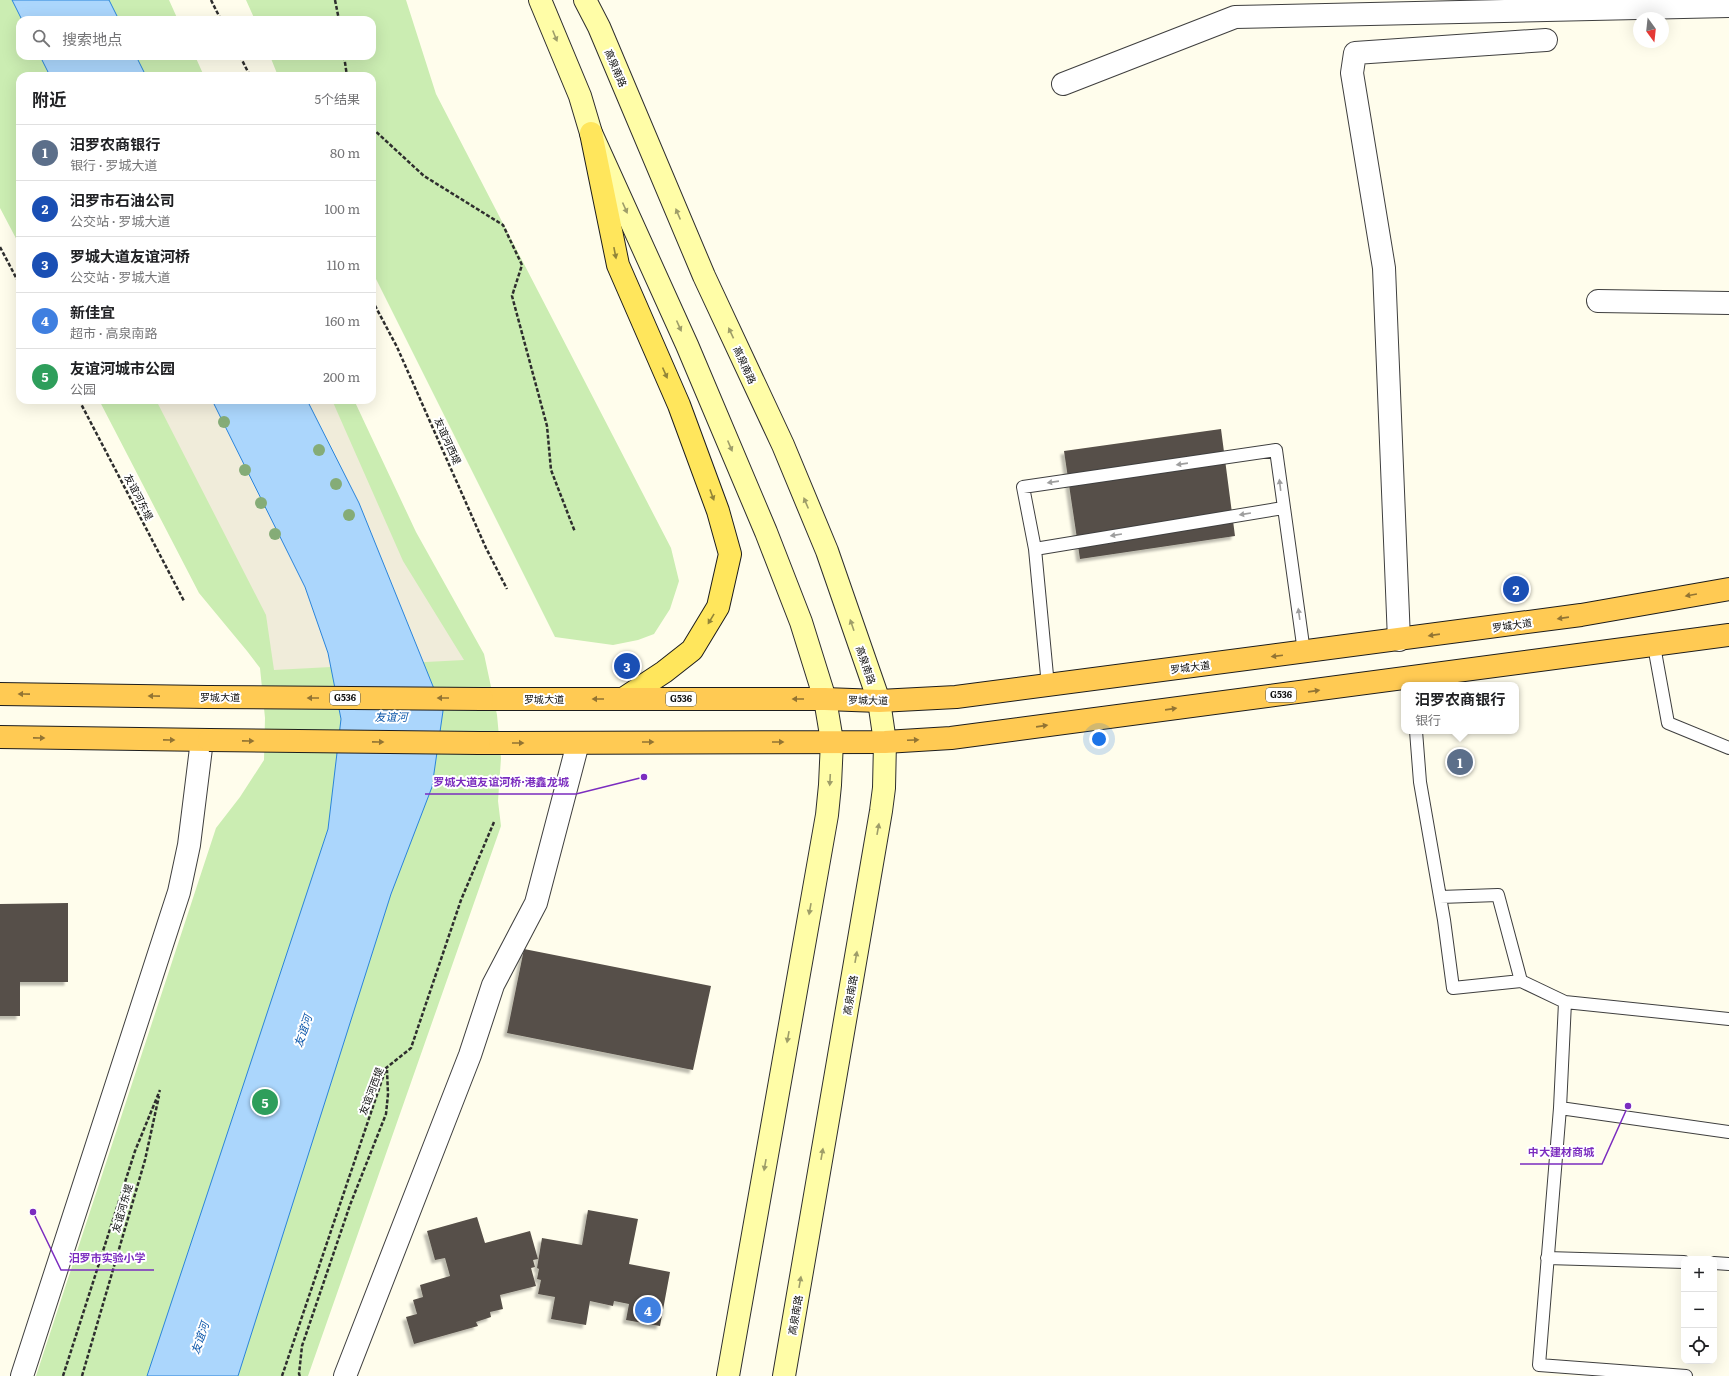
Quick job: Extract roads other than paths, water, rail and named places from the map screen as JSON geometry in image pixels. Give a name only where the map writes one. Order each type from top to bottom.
[{"type":"highway","name":"罗城大道","points":[[0,694],[482,699],[825,699],[879,701],[956,697],[1581,615],[1729,588]]},
{"type":"highway","name":"G536","points":[[1413,681],[1729,635]]},
{"type":"highway","name":"G536","points":[[0,737],[479,743],[885,742],[951,738],[1401,682]]},
{"type":"main road","points":[[540,0],[580,96],[591,133],[618,265],[679,405],[718,511],[730,554],[718,607],[692,650],[664,672],[623,699]]},
{"type":"main road","name":"高泉南路","points":[[585,0],[599,27],[704,276],[783,445],[827,551],[879,701],[885,742],[884,788],[881,811],[784,1376]]},
{"type":"main road","points":[[591,133],[687,345],[766,532],[801,622],[825,699],[832,742],[827,815],[728,1376]]},
{"type":"street","points":[[1063,84],[1234,17],[1729,6]]},
{"type":"street","points":[[1399,640],[1384,268],[1352,73],[1355,53],[1546,40]]},
{"type":"street","points":[[1598,301],[1729,303]]},
{"type":"street","points":[[22,1376],[179,892],[189,845],[205,740]]},
{"type":"street","points":[[344,1376],[470,1055],[493,984],[536,903],[578,743]]},
{"type":"lane","points":[[1048,686],[1035,549],[1023,487],[1276,450],[1304,652]]},
{"type":"lane","points":[[1035,549],[1283,508]]},
{"type":"lane","points":[[1654,646],[1668,723],[1729,748]]},
{"type":"lane","points":[[1416,734],[1420,782],[1440,897],[1453,988],[1521,981],[1565,1002],[1729,1019]]},
{"type":"lane","points":[[1440,897],[1498,895],[1521,981]]},
{"type":"lane","points":[[1565,1002],[1560,1108],[1539,1365],[1686,1376]]},
{"type":"lane","points":[[1560,1108],[1729,1132]]},
{"type":"lane","points":[[1547,1258],[1681,1262]]},
{"type":"lane","points":[[1717,1263],[1729,1264]]},
{"type":"water","points":[[12,0],[109,0],[117,16],[20,16]]},
{"type":"water","points":[[42,60],[138,60],[144,72],[48,72]]},
{"type":"water","name":"友谊河","points":[[214,404],[309,404],[359,503],[443,711],[432,787],[391,894],[238,1376],[147,1376],[328,829],[341,719],[328,653],[305,587]]},
{"type":"place","name":"汨罗市石油公司","points":[[1516,589]]},
{"type":"place","name":"罗城大道友谊河桥","points":[[627,666]]},
{"type":"place","name":"汨罗农商银行","points":[[1460,762]]},
{"type":"place","name":"罗城大道友谊河桥·港鑫龙城","points":[[644,777]]},
{"type":"place","name":"友谊河城市公园","points":[[265,1102]]},
{"type":"place","name":"中大建材商城","points":[[1628,1106]]},
{"type":"place","name":"汨罗市实验小学","points":[[33,1212]]},
{"type":"place","name":"新佳宜","points":[[648,1310]]}]
